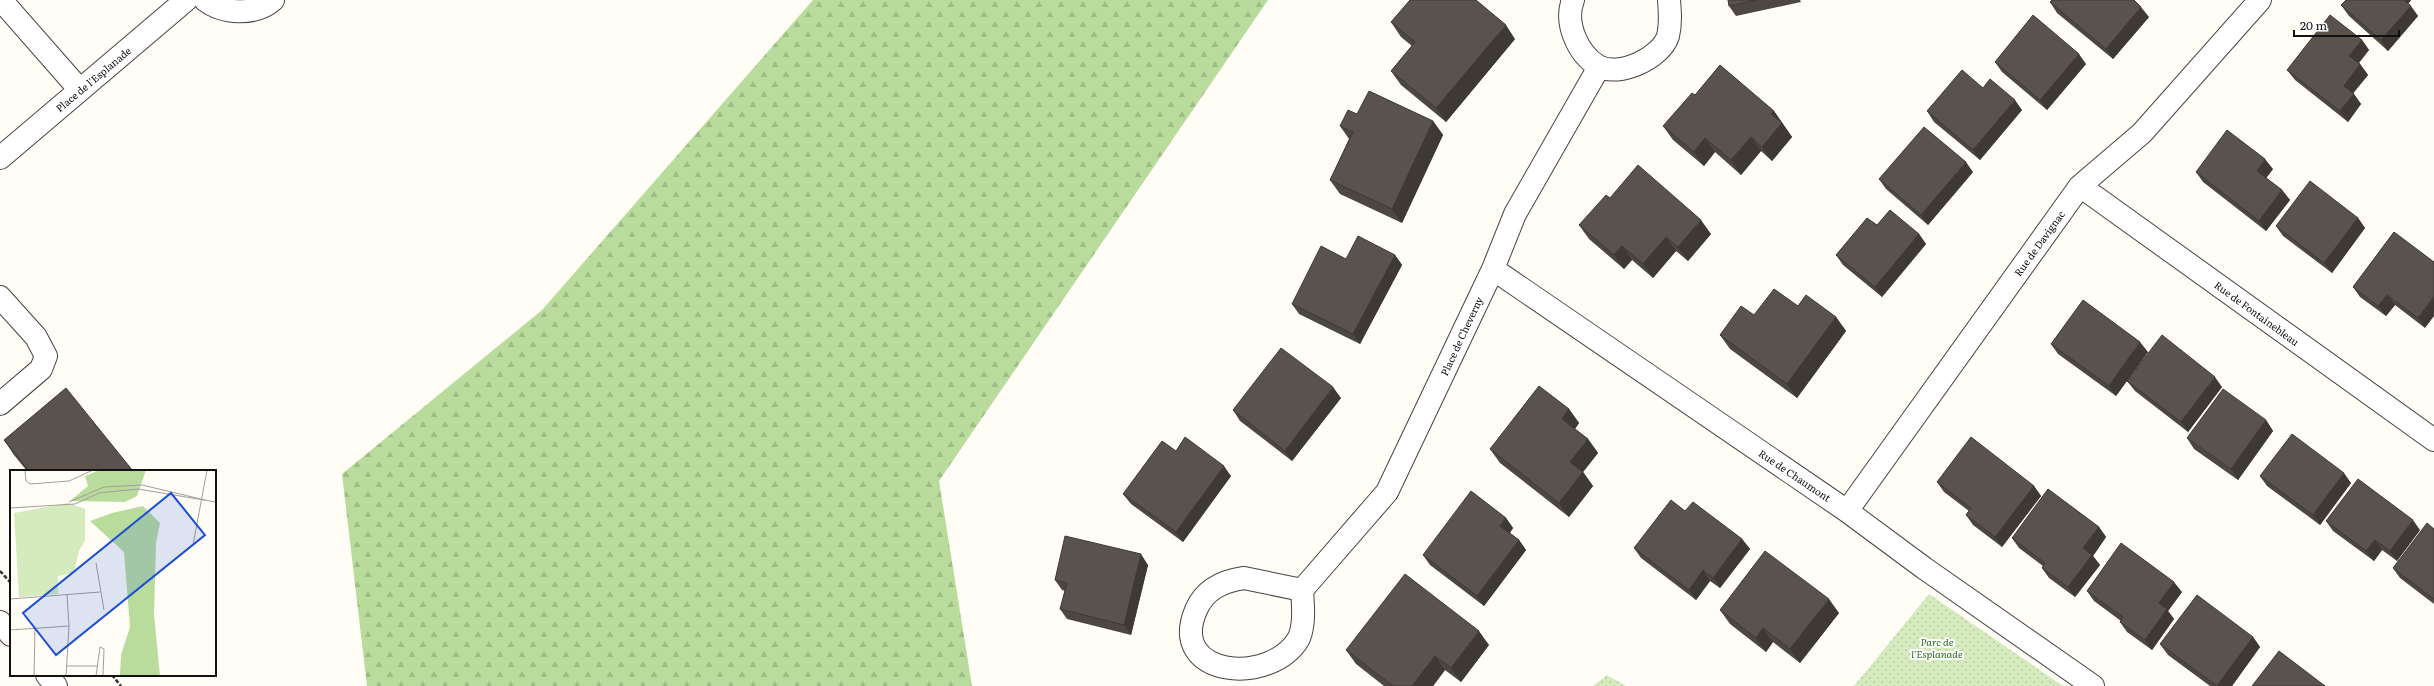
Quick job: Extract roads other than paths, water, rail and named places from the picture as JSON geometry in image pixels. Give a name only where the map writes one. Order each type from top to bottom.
[{"type":"street","points":[[1,0],[80,90]]},
{"type":"street","name":"Place de l'Esplanade","points":[[0,158],[186,0]]},
{"type":"street","points":[[205,0],[211,5],[231,11],[251,10],[273,0]]},
{"type":"street","points":[[1573,0],[1570,18],[1578,45],[1585,55],[1599,67],[1622,68],[1634,66],[1653,56],[1667,38],[1671,20],[1669,0]]},
{"type":"street","name":"Rue de Davignac","points":[[1847,511],[2080,186],[2142,134],[2260,0]]},
{"type":"street","name":"Place de Cheverny","points":[[1302,590],[1387,492],[1493,269],[1515,214],[1599,67]]},
{"type":"street","name":"Rue de Fontainebleau","points":[[2080,186],[2433,436]]},
{"type":"street","name":"Rue de Chaumont","points":[[1493,269],[1847,511],[1924,568],[2093,686]]},
{"type":"street","points":[[0,297],[36,337],[46,356],[41,369],[0,404]]},
{"type":"street","points":[[1244,578],[1302,590],[1303,620],[1300,638],[1293,652],[1283,665],[1270,676],[1252,682],[1239,683],[1222,678],[1207,668],[1196,654],[1191,637],[1192,619],[1199,602],[1211,589],[1227,581],[1244,578]]},
{"type":"street","points":[[0,622],[10,634]]},
{"type":"street","points":[[48,676],[56,686]]},
{"type":"park label","name":"Parc de l'Esplanade","points":[[1937,646]]}]
